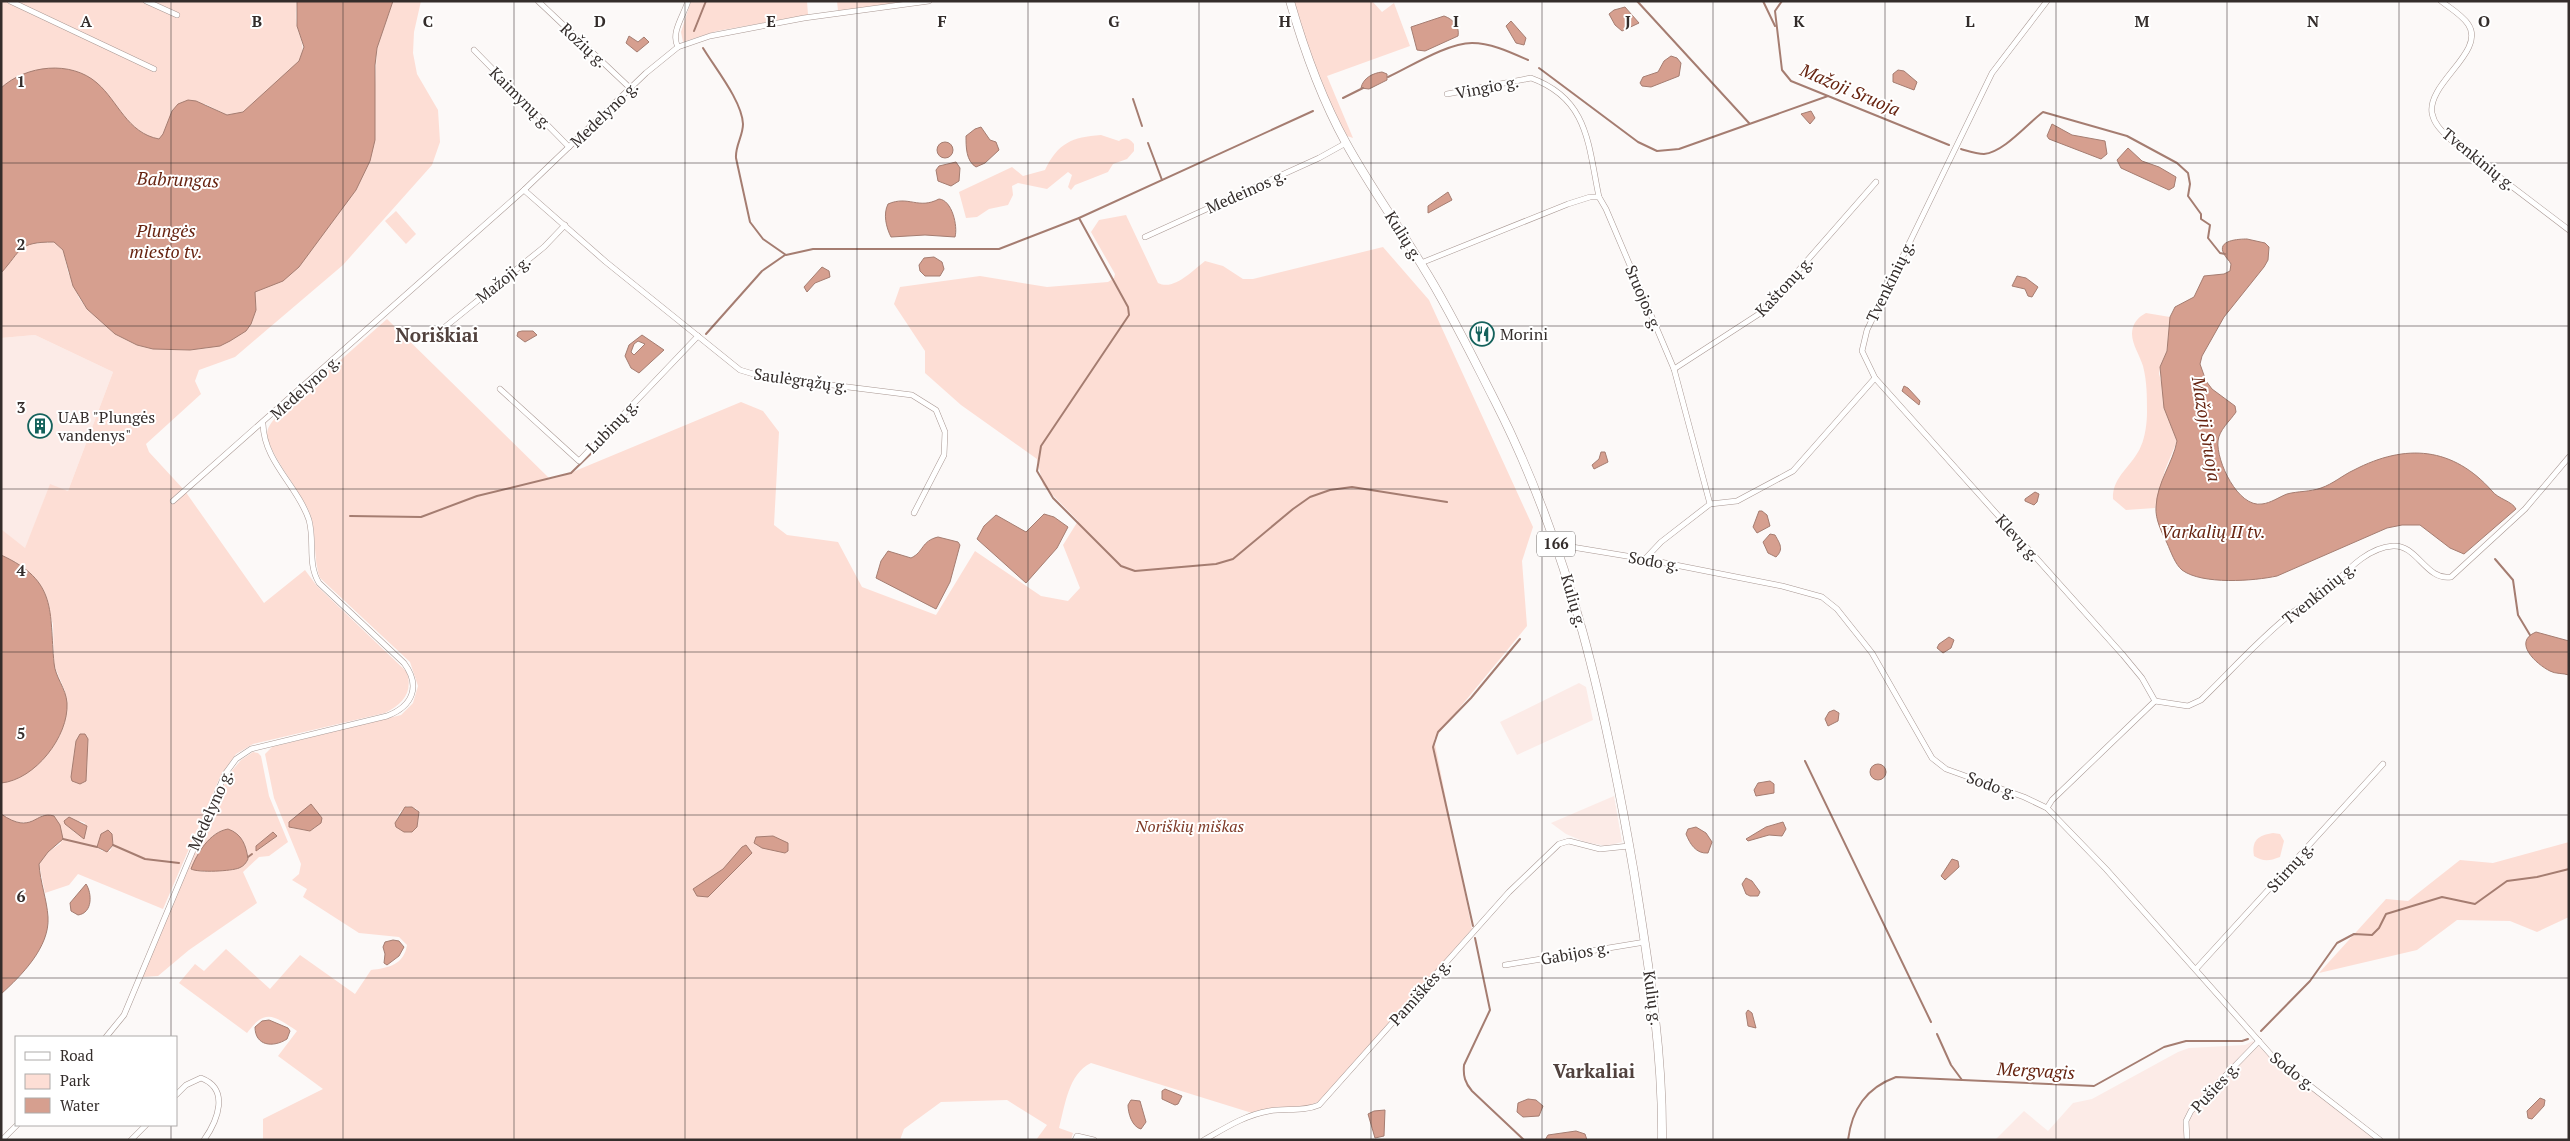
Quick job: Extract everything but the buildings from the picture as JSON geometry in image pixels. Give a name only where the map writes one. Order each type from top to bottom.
[{"type":"main road","name":"Kulių g.","points":[[1290,1],[1320,89],[1346,143],[1441,297],[1498,406],[1520,454],[1558,550],[1602,702],[1629,846],[1656,1019],[1660,1066],[1662,1140]]},
{"type":"street","points":[[10,1],[154,69]]},
{"type":"street","points":[[146,1],[177,15]]},
{"type":"street","name":"Rožių g.","points":[[538,1],[630,88]]},
{"type":"street","points":[[678,47],[675,41],[677,28],[688,1]]},
{"type":"street","name":"Medelyno g.","points":[[107,1036],[124,1015],[221,783],[236,759],[251,749],[387,716],[404,706],[413,690],[411,672],[404,663],[319,584],[314,576],[311,529],[308,518],[271,456],[263,434],[263,424],[524,190],[630,88],[678,47],[710,36],[757,27],[929,1]]},
{"type":"street","name":"Tvenkinių g.","points":[[1875,378],[1862,351],[1867,330],[1992,73],[2047,1]]},
{"type":"street","name":"Tvenkinių g.","points":[[2441,1],[2468,24],[2472,34],[2469,47],[2433,98],[2432,112],[2437,126],[2452,141],[2569,230]]},
{"type":"street","name":"Kaimynų g.","points":[[474,50],[569,147]]},
{"type":"street","name":"Vingio g.","points":[[1447,94],[1532,78],[1543,83],[1575,107],[1581,120],[1599,197]]},
{"type":"street","name":"Medeinos g.","points":[[1145,237],[1319,158],[1346,143]]},
{"type":"street","name":"Kaštonų g.","points":[[1674,369],[1762,312],[1876,182]]},
{"type":"street","name":"Saulėgrąžų g.","points":[[524,190],[740,370],[760,376],[912,395],[936,410],[945,432],[944,455],[914,513]]},
{"type":"street","points":[[1421,263],[1487,234],[1568,204],[1590,197],[1599,197]]},
{"type":"street","name":"Sruojos g.","points":[[1599,197],[1674,369],[1710,504]]},
{"type":"street","name":"Mažoji g.","points":[[440,331],[544,247],[565,225]]},
{"type":"street","name":"Lubinų g.","points":[[500,389],[578,461],[698,336]]},
{"type":"street","points":[[1645,559],[1661,542],[1710,504],[1737,501],[1793,471],[1875,378]]},
{"type":"street","name":"Klevų g.","points":[[1875,378],[2123,655],[2142,678],[2155,701]]},
{"type":"street","points":[[173,501],[263,424]]},
{"type":"street","name":"Tvenkinių g.","points":[[2155,701],[2188,706],[2201,700],[2290,614],[2317,599],[2349,568],[2384,548],[2399,546],[2407,550],[2433,573],[2445,578],[2451,577],[2525,509],[2569,457]]},
{"type":"street","name":"Sodo g.","points":[[1558,550],[1572,548],[1645,559],[1782,586],[1814,594],[1830,602],[1872,653],[1932,758],[1946,769],[2024,797],[2047,808],[2106,868],[2284,1067],[2335,1103],[2379,1139]]},
{"type":"street","points":[[2047,808],[2052,800],[2155,701]]},
{"type":"street","name":"Stirnų g.","points":[[2196,969],[2383,764]]},
{"type":"street","name":"Pamiškės g.","points":[[1204,1140],[1253,1114],[1271,1110],[1306,1109],[1319,1105],[1509,892],[1560,844],[1569,841],[1600,850],[1629,846]]},
{"type":"street","name":"Gabijos g.","points":[[1505,965],[1645,942]]},
{"type":"street","name":"Pušies g.","points":[[2187,1140],[2186,1121],[2191,1111],[2259,1041]]},
{"type":"street","points":[[178,1093],[186,1085],[201,1078],[214,1087],[219,1095],[216,1122],[204,1140]]},
{"type":"street","points":[[2,1140],[16,1126]]},
{"type":"street","points":[[131,1140],[145,1126]]},
{"type":"street","points":[[1075,1140],[1077,1136],[1094,1140]]},
{"type":"shaded area","points":[[35,335],[113,372],[68,491],[50,485],[25,549],[1,529],[1,338]]},
{"type":"shaded area","points":[[1579,683],[1586,687],[1593,720],[1517,755],[1500,722]]},
{"type":"shaded area","points":[[1614,796],[1622,842],[1606,846],[1585,842],[1566,834],[1551,823]]},
{"type":"shaded area","points":[[2253,1041],[2273,1060],[2376,1140],[1995,1140],[2024,1111],[2048,1131],[2073,1103],[2092,1099],[2178,1052],[2189,1048],[2245,1045]]},
{"type":"green space","points":[[1,1],[297,1],[296,20],[302,52],[299,61],[244,112],[227,115],[205,104],[172,111],[163,135],[159,139],[145,134],[134,126],[124,117],[98,85],[86,77],[73,72],[58,69],[45,71],[6,84],[1,88]]},
{"type":"green space","points":[[393,1],[421,1],[414,32],[413,53],[417,74],[438,110],[440,142],[432,165],[343,265],[235,357],[199,370],[195,381],[201,394],[146,444],[149,452],[185,491],[264,603],[305,570],[317,586],[407,672],[409,686],[407,692],[397,706],[385,713],[253,744],[236,754],[220,777],[163,909],[78,874],[69,885],[45,893],[39,864],[48,852],[61,843],[43,815],[32,821],[17,822],[1,814],[1,783],[38,764],[47,754],[57,736],[65,691],[54,665],[53,624],[37,580],[18,564],[1,555],[1,529],[25,548],[50,484],[68,491],[113,372],[35,335],[1,338],[1,273],[22,247],[30,244],[54,242],[63,250],[68,272],[79,298],[87,309],[115,334],[137,345],[153,349],[190,350],[208,348],[246,331],[256,311],[255,292],[259,288],[271,285],[299,267],[318,240],[375,85],[377,48]],"holes":[[[88,739],[86,781],[71,777],[76,741]],[[80,821],[85,823],[84,838],[73,831]],[[113,838],[113,845],[110,851],[102,851],[97,847]]]},
{"type":"green space","points":[[691,1],[807,1],[808,15],[717,31],[683,42],[681,32]]},
{"type":"green space","points":[[837,1],[909,1],[838,11]]},
{"type":"green space","points":[[1294,1],[1372,1],[1382,12],[1394,3],[1410,46],[1327,76],[1353,138],[1347,136],[1323,87]]},
{"type":"green space","points":[[1101,135],[1119,141],[1129,139],[1134,144],[1134,151],[1127,159],[1113,164],[1108,172],[1075,185],[1071,190],[1068,187],[1072,175],[1068,172],[1047,189],[1018,183],[1012,186],[1013,195],[1008,205],[989,209],[977,217],[966,218],[959,192],[1012,167],[1023,176],[1045,170],[1055,153],[1067,143]]},
{"type":"green space","points":[[396,211],[416,234],[406,244],[385,221]]},
{"type":"green space","name":"Noriškių miškas","points":[[1126,215],[1158,283],[1164,285],[1183,279],[1205,261],[1223,266],[1243,279],[1253,279],[1383,247],[1429,300],[1533,527],[1522,561],[1527,626],[1434,739],[1472,929],[1322,1100],[1306,1107],[1252,1113],[1091,1063],[1077,1075],[1066,1101],[1059,1128],[1073,1133],[1071,1140],[1036,1140],[1047,1125],[1007,1100],[941,1102],[904,1129],[900,1140],[263,1140],[263,1119],[323,1089],[278,1056],[297,1031],[277,1019],[265,1017],[247,1033],[179,983],[195,964],[204,971],[226,949],[270,989],[300,955],[355,994],[371,970],[383,968],[399,961],[407,945],[399,937],[359,933],[303,897],[307,889],[292,880],[299,874],[301,864],[274,798],[265,754],[272,747],[401,715],[413,703],[418,686],[410,662],[320,578],[316,561],[313,526],[308,509],[269,443],[268,430],[275,418],[387,319],[550,479],[563,476],[741,402],[763,411],[779,432],[774,525],[787,535],[838,542],[862,587],[936,615],[975,551],[1041,596],[1068,601],[1080,588],[1063,545],[1078,521],[1043,485],[1037,459],[961,405],[925,373],[925,351],[894,304],[900,287],[980,276],[1047,287],[1108,282],[1114,278],[1115,274],[1091,232],[1099,220]],"holes":[[[312,806],[322,818],[315,828],[310,831],[292,828],[293,819]],[[407,806],[417,809],[419,815],[417,827],[396,821],[400,812]]]},
{"type":"green space","points":[[2146,313],[2170,317],[2167,351],[2159,374],[2164,390],[2164,408],[2177,441],[2165,470],[2155,508],[2126,510],[2113,499],[2119,477],[2137,453],[2146,430],[2145,377],[2132,334],[2136,321]]},
{"type":"green space","points":[[253,752],[261,756],[269,796],[288,842],[269,856],[259,857],[243,872],[257,903],[189,950],[158,976],[143,977],[142,974],[229,774],[241,760]],"holes":[[[215,834],[237,869],[205,872],[191,869],[195,859]]]},
{"type":"green space","points":[[2273,833],[2280,834],[2284,841],[2280,857],[2267,860],[2254,856],[2253,851],[2257,839]]},
{"type":"green space","points":[[2569,842],[2569,917],[2537,932],[2510,921],[2457,920],[2417,950],[2319,973],[2386,899],[2408,901],[2460,860],[2493,863]]},
{"type":"water","name":"Plungės miesto tv.","points":[[297,1],[393,1],[377,48],[375,65],[375,140],[370,161],[356,190],[299,267],[283,281],[255,292],[256,310],[251,324],[246,331],[220,346],[190,350],[153,349],[137,345],[115,334],[87,309],[73,286],[63,250],[54,242],[42,242],[27,246],[17,253],[1,273],[1,88],[11,80],[36,70],[62,68],[75,71],[97,83],[124,116],[139,130],[148,136],[159,139],[163,134],[172,111],[178,104],[188,100],[196,101],[227,115],[243,112],[299,61],[304,47],[297,26]]},
{"type":"water","points":[[1625,7],[1639,23],[1622,31],[1615,25],[1609,14],[1614,10]]},
{"type":"water","points":[[1444,16],[1455,24],[1458,36],[1425,51],[1417,50],[1411,27]]},
{"type":"water","points":[[1511,21],[1526,38],[1524,45],[1516,43],[1506,26]]},
{"type":"water","points":[[629,36],[638,42],[644,37],[649,42],[637,52],[626,43]]},
{"type":"water","points":[[1671,56],[1677,58],[1681,63],[1679,76],[1651,87],[1642,86],[1640,83],[1643,77],[1658,72],[1664,61]]},
{"type":"water","points":[[1898,70],[1904,71],[1917,82],[1914,90],[1893,82],[1893,74]]},
{"type":"water","points":[[1382,72],[1387,74],[1387,80],[1369,89],[1361,88],[1364,81],[1369,77]]},
{"type":"water","points":[[1811,111],[1815,118],[1810,124],[1801,114]]},
{"type":"water","points":[[2052,124],[2072,135],[2105,141],[2107,154],[2101,159],[2049,139],[2047,136]]},
{"type":"water","points":[[981,127],[990,140],[996,142],[999,150],[985,163],[976,167],[968,157],[966,136]]},
{"type":"water","points":[[945,142],[951,144],[953,150],[951,156],[945,158],[939,156],[937,150],[939,144]]},
{"type":"water","points":[[2128,148],[2142,161],[2159,167],[2176,177],[2174,187],[2169,190],[2121,168],[2117,160]]},
{"type":"water","points":[[956,162],[960,168],[959,181],[951,186],[938,181],[936,170],[939,166]]},
{"type":"water","points":[[1448,192],[1452,200],[1428,213],[1428,206]]},
{"type":"water","points":[[939,199],[944,200],[951,209],[956,227],[955,237],[925,235],[891,237],[886,220],[888,204],[902,201],[925,203]]},
{"type":"water","name":"Varkalių II tv.","points":[[2247,239],[2265,243],[2269,247],[2268,260],[2224,317],[2202,356],[2200,364],[2206,381],[2212,389],[2235,406],[2236,412],[2223,429],[2218,441],[2221,460],[2230,481],[2245,499],[2253,503],[2262,504],[2287,494],[2321,488],[2373,461],[2392,456],[2410,453],[2428,454],[2445,458],[2461,465],[2477,476],[2495,494],[2516,509],[2464,554],[2450,548],[2420,525],[2402,525],[2387,528],[2277,576],[2267,578],[2215,580],[2191,575],[2177,565],[2161,530],[2156,512],[2159,489],[2177,441],[2164,408],[2160,367],[2167,351],[2170,317],[2175,307],[2194,297],[2204,276],[2224,274],[2230,271],[2231,264],[2222,249],[2223,246],[2230,241]]},
{"type":"water","points":[[934,257],[942,262],[944,269],[940,276],[925,276],[920,271],[919,265],[924,258]]},
{"type":"water","points":[[822,267],[829,271],[830,277],[815,283],[807,292],[804,287]]},
{"type":"water","points":[[2017,276],[2026,278],[2038,287],[2032,297],[2028,296],[2025,289],[2012,286]]},
{"type":"water","points":[[533,331],[537,335],[525,342],[517,336],[518,332]]},
{"type":"water","points":[[642,335],[664,350],[639,373],[631,368],[625,356],[629,345]],"holes":[[[638,341],[645,344],[634,355],[631,352],[634,344]]]},
{"type":"water","points":[[1904,386],[1920,401],[1919,405],[1902,391]]},
{"type":"water","points":[[1601,452],[1605,452],[1608,462],[1594,469],[1592,465],[1599,459]]},
{"type":"water","points":[[2035,492],[2039,494],[2034,505],[2025,501],[2025,499]]},
{"type":"water","points":[[1759,511],[1767,515],[1770,526],[1757,533],[1753,527]]},
{"type":"water","points":[[1044,514],[1054,517],[1068,527],[1057,548],[1026,583],[977,539],[984,526],[996,515],[1026,532]]},
{"type":"water","points":[[1770,534],[1775,535],[1780,546],[1780,551],[1776,557],[1768,553],[1763,542]]},
{"type":"water","points":[[938,537],[958,542],[960,545],[950,582],[936,609],[876,578],[881,561],[888,551],[911,558],[928,541]]},
{"type":"water","points":[[1,555],[19,565],[33,576],[42,587],[50,613],[56,673],[65,692],[67,703],[62,729],[48,754],[26,774],[14,780],[1,783]]},
{"type":"water","points":[[2536,632],[2569,641],[2569,675],[2554,673],[2544,668],[2529,653],[2526,641],[2529,636]]},
{"type":"water","points":[[1949,637],[1954,640],[1951,648],[1943,653],[1937,648],[1939,644]]},
{"type":"water","points":[[1834,710],[1839,713],[1838,721],[1828,726],[1825,719],[1829,712]]},
{"type":"water","points":[[80,734],[85,734],[88,739],[86,781],[80,784],[72,781],[71,777],[76,741]]},
{"type":"water","points":[[1875,764],[1881,764],[1886,769],[1884,778],[1875,780],[1870,775],[1870,769]]},
{"type":"water","points":[[1770,781],[1774,784],[1774,793],[1756,796],[1754,790],[1758,783]]},
{"type":"water","points":[[311,804],[322,818],[321,823],[310,831],[289,827],[289,822]]},
{"type":"water","points":[[405,807],[412,807],[419,812],[417,827],[412,832],[404,832],[396,827],[395,823]]},
{"type":"water","points":[[1,814],[20,823],[27,823],[42,816],[54,816],[60,825],[63,839],[48,852],[39,864],[48,917],[44,939],[33,960],[1,994]]},
{"type":"water","points":[[69,817],[87,826],[84,839],[65,824],[64,821]]},
{"type":"water","points":[[1783,822],[1786,829],[1782,836],[1769,835],[1748,841],[1746,839],[1766,827]]},
{"type":"water","points":[[1696,827],[1706,833],[1712,842],[1708,853],[1697,850],[1686,834],[1688,829]]},
{"type":"water","points":[[228,829],[240,837],[246,849],[248,859],[245,864],[239,868],[223,871],[191,869],[205,844],[215,834]]},
{"type":"water","points":[[108,830],[112,834],[113,845],[107,852],[97,847],[101,834]]},
{"type":"water","points":[[273,832],[277,836],[256,851],[256,846]]},
{"type":"water","points":[[773,836],[788,843],[788,851],[785,853],[762,848],[754,843],[756,837]]},
{"type":"water","points":[[746,845],[752,853],[708,897],[697,896],[693,889],[723,869],[742,847]]},
{"type":"water","points":[[1952,859],[1958,861],[1959,867],[1945,880],[1941,876]]},
{"type":"water","points":[[1746,878],[1752,881],[1760,892],[1758,896],[1746,894],[1742,884]]},
{"type":"water","points":[[86,884],[90,897],[89,907],[78,915],[71,911],[70,903]]},
{"type":"water","points":[[399,941],[404,947],[399,956],[387,965],[384,963],[385,954],[383,947],[385,942]]},
{"type":"water","points":[[1748,1010],[1752,1013],[1756,1028],[1748,1026],[1746,1013]]},
{"type":"water","points":[[269,1020],[288,1028],[290,1031],[287,1039],[276,1044],[261,1042],[255,1027],[262,1021]]},
{"type":"water","points":[[1165,1089],[1182,1096],[1178,1104],[1175,1105],[1162,1099],[1162,1091]]},
{"type":"water","points":[[2540,1098],[2545,1100],[2544,1106],[2532,1119],[2528,1118],[2527,1111]]},
{"type":"water","points":[[1528,1099],[1536,1100],[1543,1106],[1539,1116],[1523,1117],[1517,1112],[1518,1103]]},
{"type":"water","points":[[1131,1100],[1140,1101],[1146,1122],[1141,1129],[1135,1126],[1130,1116],[1128,1105]]},
{"type":"water","points":[[1385,1110],[1384,1136],[1375,1138],[1368,1114],[1374,1111]]},
{"type":"water","points":[[1576,1131],[1585,1134],[1587,1140],[1545,1140],[1548,1135]]},
{"type":"waterway","points":[[694,31],[706,1]]},
{"type":"waterway","points":[[1637,1],[1749,123]]},
{"type":"waterway","points":[[1763,1],[1775,26]]},
{"type":"waterway","name":"Mažoji Sruoja","points":[[1782,1],[1775,11],[1782,70],[1791,81],[1949,145]]},
{"type":"waterway","points":[[1388,77],[1440,51],[1462,44],[1472,43],[1500,48],[1528,60]]},
{"type":"waterway","points":[[703,48],[733,95],[741,115],[743,128],[736,158],[750,222],[763,239],[786,255],[813,249],[999,249],[1079,218],[1313,111]]},
{"type":"waterway","points":[[1539,68],[1638,142],[1657,151],[1679,149],[1828,96]]},
{"type":"waterway","points":[[1343,98],[1363,88]]},
{"type":"waterway","points":[[1133,99],[1142,126]]},
{"type":"waterway","name":"Mažoji Sruoja","points":[[1961,149],[1981,154],[1992,152],[2007,143],[2043,112],[2127,136],[2177,163],[2188,173],[2190,184],[2188,196],[2201,214],[2201,219],[2210,225],[2208,238],[2220,253],[2225,254]]},
{"type":"waterway","points":[[1148,143],[1162,180]]},
{"type":"waterway","points":[[1079,218],[1128,307],[1129,315],[1041,446],[1037,471],[1053,498],[1121,566],[1135,571],[1216,564],[1233,559],[1293,509],[1310,497],[1330,490],[1352,487],[1447,502]]},
{"type":"waterway","points":[[706,334],[762,271],[785,255]]},
{"type":"waterway","points":[[350,516],[421,517],[477,496],[571,473],[610,435]]},
{"type":"waterway","name":"Mažoji Sruoja","points":[[2495,559],[2513,580],[2518,615],[2530,635]]},
{"type":"waterway","points":[[1473,926],[1433,747],[1438,732],[1471,698],[1520,639]]},
{"type":"waterway","points":[[1805,761],[1931,1022]]},
{"type":"waterway","points":[[63,839],[97,847]]},
{"type":"waterway","points":[[113,845],[145,859],[179,863]]},
{"type":"waterway","points":[[248,857],[252,854]]},
{"type":"waterway","name":"Mergvagis","points":[[2261,1031],[2310,981],[2337,943],[2354,934],[2372,935],[2379,928],[2386,914],[2442,897],[2475,904],[2507,881],[2537,877],[2569,869]]},
{"type":"waterway","points":[[1475,938],[1490,1010],[1464,1065],[1465,1079],[1472,1091],[1524,1140]]},
{"type":"waterway","points":[[1937,1034],[1951,1065],[1962,1080]]},
{"type":"waterway","name":"Mergvagis","points":[[1848,1140],[1853,1119],[1862,1101],[1876,1087],[1896,1077],[2094,1086],[2164,1047],[2186,1041],[2242,1041],[2248,1039]]},
{"type":"place","name":"Morini","points":[[1482,334]]},
{"type":"place","name":"UAB \"Plungės vandenys\"","points":[[40,426]]},
{"type":"district","name":"Noriškiai","points":[[437,335]]},
{"type":"district","name":"Varkaliai","points":[[1594,1071]]},
{"type":"water label","name":"Babrungas","points":[[178,180]]}]
